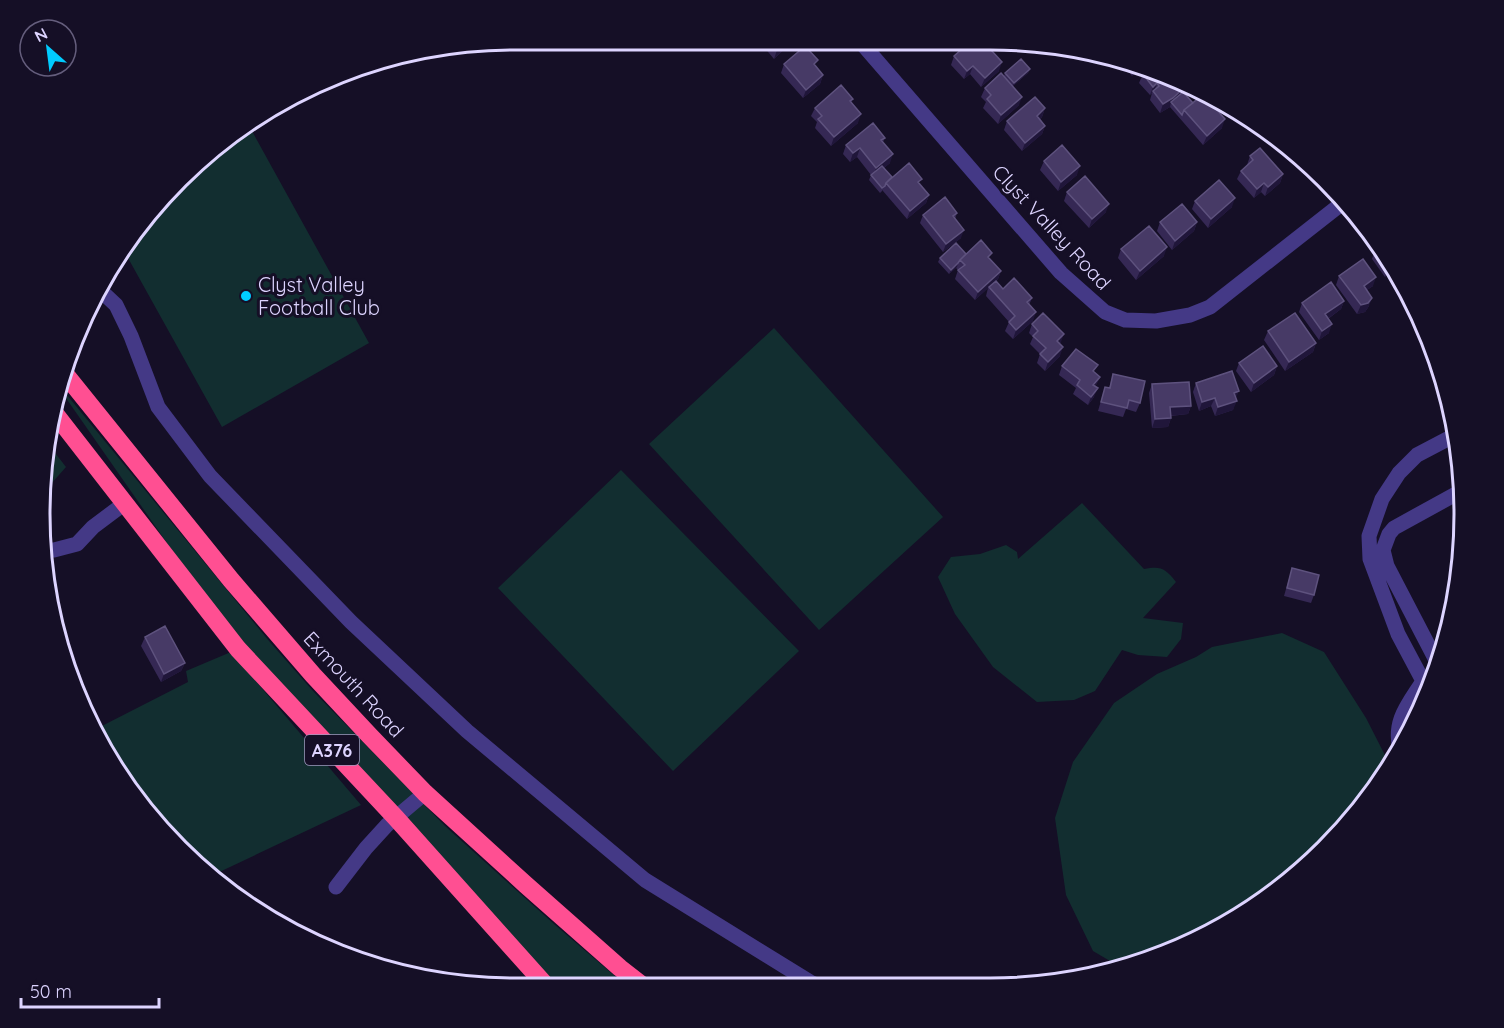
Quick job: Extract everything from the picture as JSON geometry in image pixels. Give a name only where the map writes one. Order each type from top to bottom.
[{"type":"highway","name":"Exmouth Road","points":[[69,380],[231,580],[313,675],[425,793],[633,978]]},
{"type":"highway","name":"A376","points":[[59,419],[238,649],[396,818],[539,978]]},
{"type":"street","name":"Clyst Valley Road","points":[[868,50],[1061,273],[1105,312],[1125,320],[1156,321],[1190,315],[1210,307],[1338,207]]},
{"type":"street","points":[[105,295],[116,305],[131,336],[158,406],[210,476],[351,622],[467,731],[645,880],[804,978]]},
{"type":"street","points":[[1426,674],[1398,634],[1370,560],[1369,536],[1382,499],[1399,473],[1417,455],[1449,438]]},
{"type":"street","points":[[1433,654],[1387,566],[1383,550],[1394,528],[1454,495]]},
{"type":"street","points":[[51,550],[76,544],[93,527],[125,502]]},
{"type":"street","points":[[1397,737],[1401,716],[1419,691]]},
{"type":"street","points":[[336,887],[387,825],[425,793]]},
{"type":"green space","name":"Clyst Valley Football Club","points":[[252,131],[369,343],[222,427],[127,257],[145,231],[186,186],[231,145]]},
{"type":"green space","points":[[774,328],[943,517],[819,630],[649,444]]},
{"type":"green space","points":[[65,393],[269,641],[313,691],[445,826],[617,978],[549,978],[444,860],[237,636],[197,586],[65,396]]},
{"type":"green space","points":[[53,451],[66,467],[50,483]]},
{"type":"green space","points":[[621,470],[799,651],[673,771],[498,588]]},
{"type":"green space","points":[[1082,503],[1144,569],[1162,569],[1176,582],[1143,618],[1183,623],[1181,639],[1167,657],[1138,655],[1122,650],[1095,691],[1074,700],[1037,702],[993,667],[955,614],[938,577],[951,557],[980,554],[1006,545],[1017,552],[1018,559]]},
{"type":"green space","points":[[1282,633],[1324,652],[1366,718],[1386,756],[1359,797],[1339,820],[1273,883],[1195,931],[1112,962],[1093,951],[1066,895],[1055,818],[1073,762],[1114,703],[1157,674],[1196,657],[1212,647]]},
{"type":"green space","points":[[231,652],[361,805],[219,872],[186,842],[145,797],[101,726],[188,682],[186,671]]},
{"type":"building","points":[[800,50],[809,50],[818,60],[814,64],[823,75],[806,90],[784,64]]},
{"type":"building","points":[[961,50],[991,50],[1002,62],[985,78],[973,66],[967,71],[954,56]]},
{"type":"building","points":[[1021,59],[1030,69],[1014,83],[1005,73]]},
{"type":"building","points":[[1001,73],[1022,97],[1001,115],[987,99],[991,95],[985,88]]},
{"type":"building","points":[[1145,76],[1181,91],[1163,104],[1153,91],[1159,86],[1157,83],[1153,87]]},
{"type":"building","points":[[841,85],[853,99],[850,101],[861,114],[834,137],[818,119],[822,116],[815,108]]},
{"type":"building","points":[[1183,92],[1193,103],[1184,110],[1182,115],[1171,102]]},
{"type":"building","points":[[1035,97],[1045,108],[1037,116],[1045,126],[1025,143],[1007,121]]},
{"type":"building","points":[[1198,99],[1216,109],[1225,119],[1207,136],[1184,110]]},
{"type":"building","points":[[873,123],[885,138],[881,140],[893,154],[876,168],[860,148],[853,153],[846,145]]},
{"type":"building","points":[[1062,145],[1080,166],[1061,182],[1044,161]]},
{"type":"building","points":[[1260,148],[1283,174],[1268,187],[1264,183],[1257,189],[1241,171],[1253,160],[1250,156]]},
{"type":"building","points":[[909,163],[922,179],[918,182],[929,195],[910,211],[886,183]]},
{"type":"building","points":[[882,166],[892,177],[882,188],[871,175]]},
{"type":"building","points":[[1085,176],[1109,204],[1092,219],[1067,192]]},
{"type":"building","points":[[1219,180],[1235,198],[1211,219],[1195,201]]},
{"type":"building","points":[[945,197],[957,213],[953,216],[964,230],[946,244],[923,215]]},
{"type":"building","points":[[1182,204],[1197,222],[1175,241],[1160,222]]},
{"type":"building","points":[[1149,226],[1167,247],[1140,271],[1121,249]]},
{"type":"building","points":[[981,240],[992,253],[988,257],[1001,271],[978,292],[958,270],[965,265],[960,260]]},
{"type":"building","points":[[956,243],[966,254],[951,270],[940,258]]},
{"type":"building","points":[[1363,259],[1376,277],[1364,286],[1372,298],[1368,303],[1361,305],[1339,276]]},
{"type":"building","points":[[1014,278],[1032,298],[1027,302],[1036,312],[1016,330],[1009,322],[1015,316],[989,287],[996,281],[1003,289]]},
{"type":"building","points":[[1331,282],[1344,301],[1325,314],[1332,324],[1322,331],[1302,303]]},
{"type":"building","points":[[1043,313],[1064,334],[1057,341],[1063,347],[1048,362],[1040,354],[1046,348],[1033,336],[1038,331],[1032,324]]},
{"type":"building","points":[[1295,313],[1316,343],[1289,362],[1268,331]]},
{"type":"building","points":[[1263,346],[1277,366],[1254,383],[1239,363]]},
{"type":"building","points":[[1076,349],[1098,365],[1093,371],[1100,377],[1093,385],[1098,388],[1091,397],[1077,385],[1080,380],[1062,366]]},
{"type":"building","points":[[1232,371],[1239,391],[1234,393],[1237,401],[1218,407],[1215,398],[1202,402],[1196,383]]},
{"type":"building","points":[[1113,374],[1145,381],[1140,403],[1129,400],[1127,408],[1101,402],[1105,387],[1110,388]]},
{"type":"building","points":[[1189,382],[1191,406],[1170,407],[1171,418],[1155,419],[1152,384]]},
{"type":"building","points":[[1292,568],[1319,575],[1314,595],[1287,588]]},
{"type":"building","points":[[165,626],[185,663],[164,674],[145,637]]},
{"type":"place","name":"Clyst Valley Football Club","points":[[246,296]]}]
